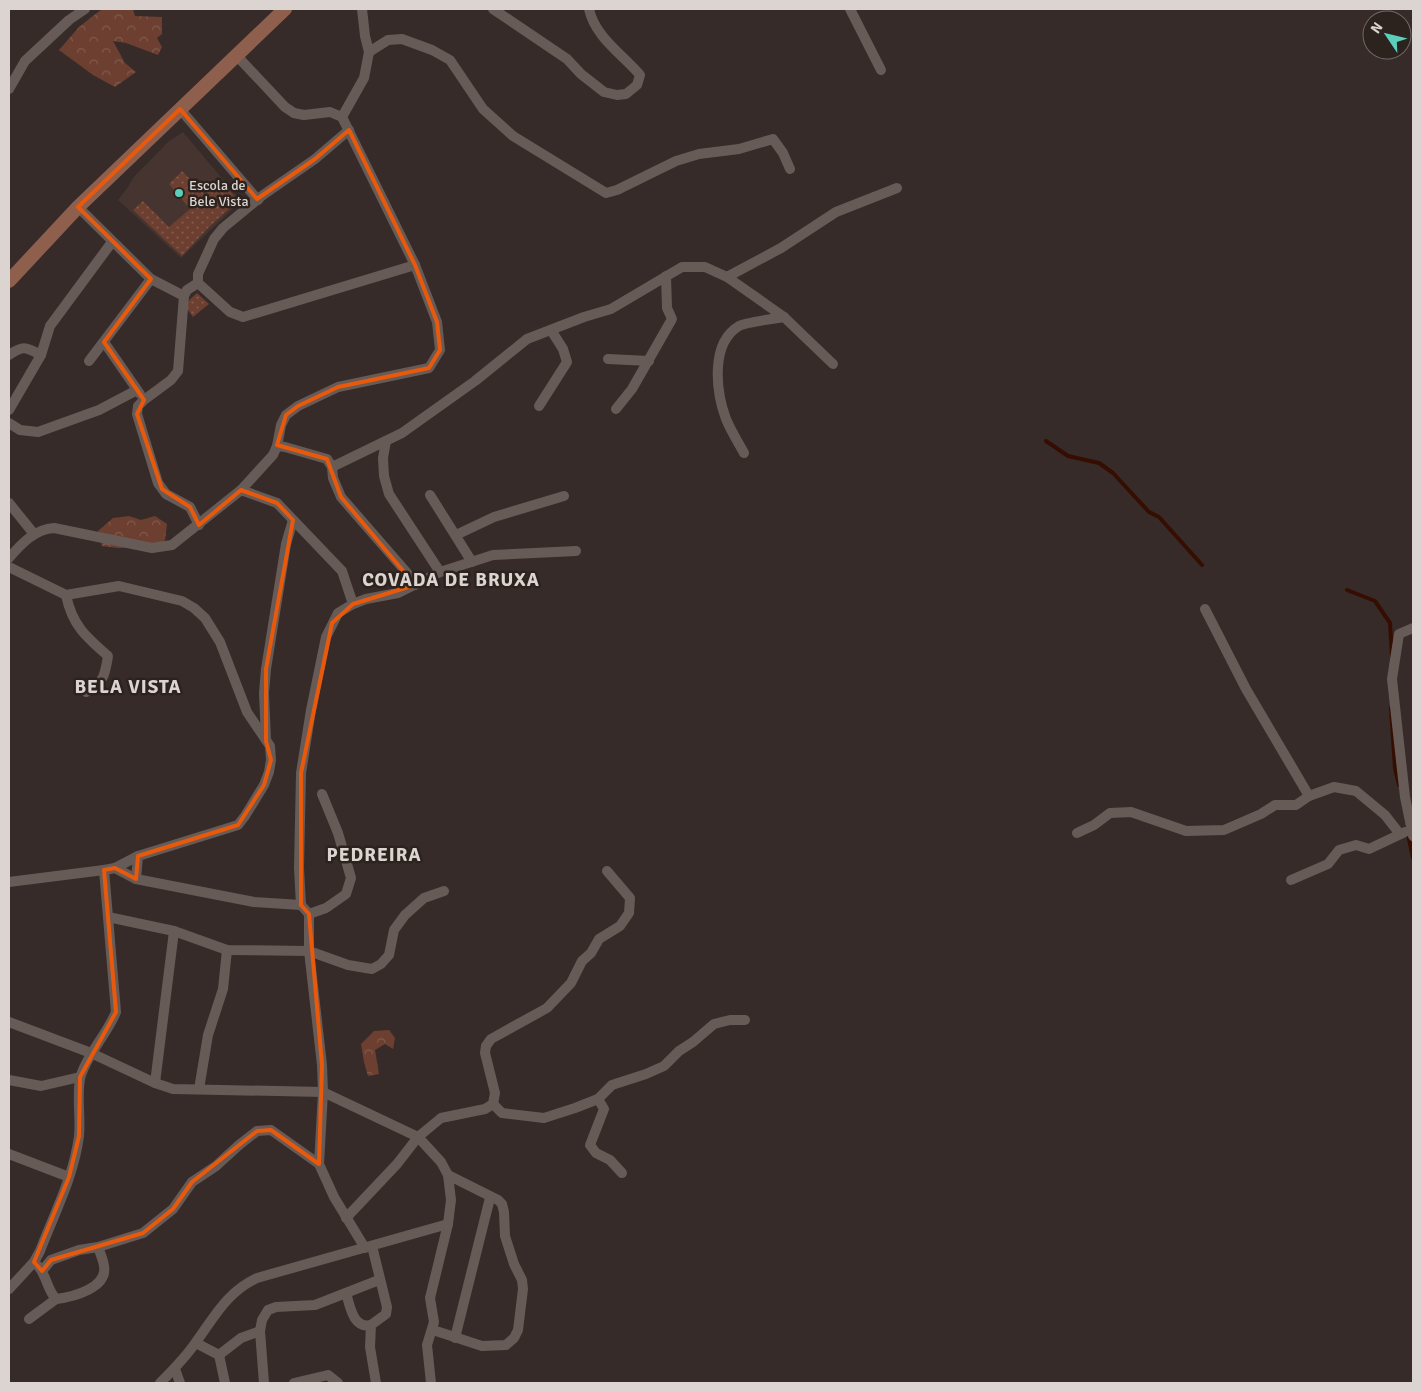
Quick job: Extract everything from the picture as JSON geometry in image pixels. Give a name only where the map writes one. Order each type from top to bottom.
[{"type":"main road","points":[[9,281],[78,207],[284,9]]},
{"type":"street","points":[[9,89],[25,61],[69,20],[85,9]]},
{"type":"street","points":[[342,117],[364,78],[369,52],[362,9]]},
{"type":"street","points":[[493,9],[567,59],[581,74],[604,92],[617,95],[626,94],[636,85],[640,75],[608,43],[592,20],[590,9]]},
{"type":"street","points":[[850,9],[881,70]]},
{"type":"street","points":[[369,52],[388,40],[402,39],[432,50],[450,60],[483,109],[513,136],[606,193],[617,190],[676,161],[699,154],[739,149],[773,139],[783,153],[790,169]]},
{"type":"street","points":[[11,552],[34,534],[44,529],[54,528],[152,548],[163,548],[172,545],[242,490],[273,455],[277,446],[281,425],[286,415],[298,406],[338,387],[429,368],[440,350],[437,322],[415,265],[342,117],[330,112],[304,115],[294,113],[285,108],[237,56]]},
{"type":"street","points":[[180,110],[258,200]]},
{"type":"street","points":[[350,130],[316,159],[258,200],[223,228],[214,239],[198,274],[198,283],[230,312],[243,317],[415,265]]},
{"type":"street","points":[[727,277],[780,248],[836,212],[897,188]]},
{"type":"street","points":[[78,207],[151,279],[184,296]]},
{"type":"street","points":[[9,410],[40,355],[50,326],[112,242]]},
{"type":"street","points":[[332,467],[402,433],[475,381],[527,339],[584,316],[611,309],[682,267],[705,267],[727,277],[784,317],[833,364]]},
{"type":"street","points":[[616,409],[632,390],[672,319],[667,308],[666,276]]},
{"type":"street","points":[[90,360],[151,279]]},
{"type":"street","points":[[198,283],[187,290],[184,296],[178,371],[171,380],[138,406],[137,414],[158,483],[166,494],[190,508],[199,525]]},
{"type":"street","points":[[744,453],[726,419],[719,389],[719,358],[723,342],[739,326],[784,317]]},
{"type":"street","points":[[539,406],[568,362],[564,349],[551,330]]},
{"type":"street","points":[[104,342],[144,400]]},
{"type":"street","points":[[9,354],[19,348],[28,348],[40,355]]},
{"type":"street","points":[[608,359],[649,361]]},
{"type":"street","points":[[9,423],[20,430],[38,432],[99,410],[137,390]]},
{"type":"street","points":[[386,441],[383,458],[384,476],[389,494],[440,572]]},
{"type":"street","points":[[277,446],[327,459],[332,467],[332,478],[341,497],[407,573],[415,586]]},
{"type":"street","points":[[242,490],[277,503],[294,520],[342,571],[353,604]]},
{"type":"street","points":[[430,495],[472,562]]},
{"type":"street","points":[[456,535],[494,517],[564,496]]},
{"type":"street","points":[[9,503],[34,534]]},
{"type":"street","points":[[266,741],[264,693],[266,669],[286,544],[294,520]]},
{"type":"street","points":[[346,1293],[352,1314],[358,1323],[365,1326],[371,1325],[386,1314],[386,1307],[369,1247],[346,1218],[319,1164],[323,1092],[322,1065],[309,951],[309,914],[301,905],[299,868],[301,773],[311,710],[326,637],[338,613],[353,604],[398,593],[440,572],[493,555],[576,551]]},
{"type":"street","points":[[9,567],[66,595],[119,586],[182,601],[194,608],[205,618],[220,642],[247,712],[270,746],[271,760],[270,772],[264,785],[246,816],[238,825],[138,856],[110,869],[9,882]]},
{"type":"street","points":[[66,595],[70,612],[80,630],[108,656],[104,676],[95,687],[86,692]]},
{"type":"street","points":[[1205,609],[1246,689],[1310,796]]},
{"type":"street","points":[[1291,880],[1328,864],[1339,850],[1356,844],[1369,849],[1399,833],[1412,833],[1405,797],[1392,679],[1399,634],[1413,628]]},
{"type":"street","points":[[1077,833],[1094,825],[1110,813],[1131,812],[1186,831],[1224,830],[1262,814],[1275,805],[1296,804],[1310,796],[1334,787],[1356,792],[1385,816],[1399,833]]},
{"type":"street","points":[[309,914],[326,908],[346,894],[351,878],[338,833],[322,794]]},
{"type":"street","points":[[136,879],[138,856]]},
{"type":"street","points":[[110,869],[136,879],[254,902],[301,905]]},
{"type":"street","points":[[10,1287],[34,1262],[40,1251],[69,1176],[79,1136],[80,1077],[91,1053],[110,1025],[116,1012],[108,917],[110,869]]},
{"type":"street","points":[[346,1218],[397,1164],[418,1137],[441,1118],[485,1109],[493,1104],[495,1093],[485,1052],[486,1046],[491,1039],[500,1033],[547,1008],[570,983],[582,961],[591,953],[599,939],[620,926],[629,913],[630,898],[607,871]]},
{"type":"street","points":[[108,917],[174,931],[227,950],[309,951],[348,965],[372,969],[382,964],[389,955],[394,930],[405,915],[424,898],[444,891]]},
{"type":"street","points":[[155,1083],[174,931]]},
{"type":"street","points":[[199,1089],[208,1035],[223,989],[227,950]]},
{"type":"street","points":[[493,1104],[502,1113],[544,1118],[575,1108],[598,1099],[612,1085],[664,1066],[679,1051],[714,1024],[730,1020],[745,1020]]},
{"type":"street","points":[[9,1022],[91,1053],[155,1083],[173,1089],[323,1092],[418,1137],[440,1162],[448,1175],[451,1200],[448,1224],[430,1298],[434,1322],[427,1345],[431,1383]]},
{"type":"street","points":[[9,1080],[41,1086],[80,1077]]},
{"type":"street","points":[[598,1099],[604,1109],[590,1145],[596,1153],[610,1160],[622,1173]]},
{"type":"street","points":[[42,1271],[51,1260],[79,1250],[143,1233],[173,1209],[192,1182],[216,1166],[258,1131],[271,1130],[319,1164]]},
{"type":"street","points":[[9,1154],[69,1176]]},
{"type":"street","points":[[433,1330],[482,1346],[506,1345],[514,1338],[518,1330],[523,1289],[522,1280],[514,1264],[505,1236],[502,1204],[498,1200],[490,1198],[448,1175]]},
{"type":"street","points":[[455,1338],[490,1198]]},
{"type":"street","points":[[160,1383],[196,1343],[228,1298],[246,1283],[257,1278],[448,1224]]},
{"type":"street","points":[[29,1319],[56,1299],[94,1287],[102,1280],[105,1268],[98,1246]]},
{"type":"street","points":[[34,1262],[42,1271],[52,1295],[56,1299]]},
{"type":"street","points":[[264,1383],[260,1332],[262,1320],[268,1310],[276,1307],[315,1305],[379,1280]]},
{"type":"street","points":[[371,1325],[370,1347],[376,1383]]},
{"type":"street","points":[[219,1355],[241,1338],[260,1332]]},
{"type":"street","points":[[196,1343],[219,1355],[226,1383]]},
{"type":"street","points":[[174,1369],[180,1383]]},
{"type":"street","points":[[294,1383],[328,1374],[338,1383]]},
{"type":"highlighted area","points":[[180,109],[257,199],[315,159],[349,130],[415,265],[437,322],[440,350],[429,368],[338,387],[298,406],[286,415],[277,445],[327,459],[341,497],[415,585],[353,604],[332,623],[301,773],[301,905],[309,914],[322,1065],[319,1164],[271,1130],[257,1131],[192,1182],[173,1209],[143,1233],[51,1260],[42,1271],[34,1262],[69,1177],[79,1136],[80,1077],[116,1012],[104,870],[115,868],[136,879],[138,856],[238,825],[264,785],[271,760],[266,741],[266,669],[293,520],[277,503],[241,490],[199,525],[190,507],[162,489],[137,414],[144,400],[104,342],[151,279],[78,207]]},
{"type":"shaded area","name":"Escola de Bele Vista","points":[[183,132],[241,201],[181,258],[118,200],[133,178],[168,142]]},
{"type":"green space","points":[[102,9],[133,9],[135,16],[162,17],[162,34],[157,38],[162,47],[158,55],[126,43],[113,41],[125,63],[136,72],[115,87],[93,75],[59,50],[79,27]]},
{"type":"green space","points":[[182,171],[204,194],[220,179],[238,201],[209,227],[182,256],[133,210],[143,201],[169,227],[190,209],[169,184]]},
{"type":"green space","points":[[197,293],[209,304],[193,317],[188,310],[187,302]]},
{"type":"green space","points":[[129,516],[141,520],[155,516],[167,524],[165,540],[161,546],[118,548],[102,546],[98,531],[113,518]]},
{"type":"green space","points":[[389,1030],[395,1038],[393,1049],[385,1044],[375,1050],[379,1074],[368,1076],[361,1044],[374,1031]]},
{"type":"waterway","points":[[1046,441],[1068,456],[1099,463],[1113,473],[1149,512],[1159,517],[1202,565]]},
{"type":"waterway","points":[[1347,590],[1375,601],[1390,623],[1392,656]]},
{"type":"waterway","points":[[1391,708],[1395,768],[1399,785]]},
{"type":"waterway","points":[[1408,834],[1413,858]]},
{"type":"place","name":"Escola de Bele Vista","points":[[179,193]]},
{"type":"district","name":"COVADA DE BRUXA","points":[[451,580]]},
{"type":"district","name":"BELA VISTA","points":[[128,687]]},
{"type":"district","name":"PEDREIRA","points":[[374,855]]}]
